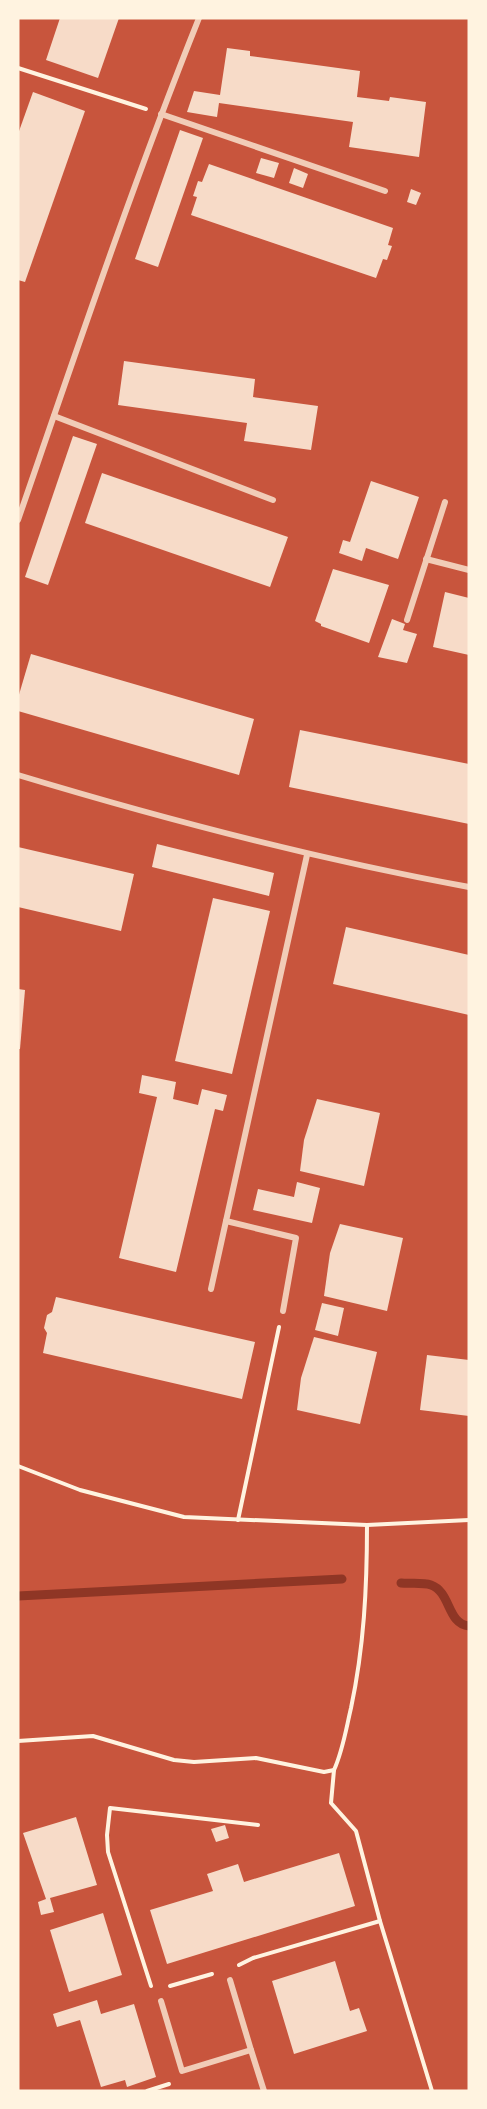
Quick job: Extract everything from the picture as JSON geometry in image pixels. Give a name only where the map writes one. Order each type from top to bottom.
[{"type":"street","points":[[18,520],[161,114],[199,18]]},
{"type":"street","points":[[161,114],[385,191]]},
{"type":"street","points":[[54,416],[273,500]]},
{"type":"street","points":[[407,620],[445,502]]},
{"type":"street","points":[[426,559],[469,570]]},
{"type":"street","points":[[18,775],[216,833],[307,855],[469,887]]},
{"type":"street","points":[[211,1289],[307,855]]},
{"type":"street","points":[[226,1221],[296,1238],[283,1311]]},
{"type":"street","points":[[230,1980],[264,2091]]},
{"type":"street","points":[[161,2001],[182,2071],[251,2050]]},
{"type":"path","points":[[18,68],[161,114]]},
{"type":"path","points":[[238,1520],[283,1311]]},
{"type":"path","points":[[18,1466],[80,1490],[184,1517],[367,1525],[469,1520]]},
{"type":"path","points":[[367,1525],[365,1619],[359,1667],[341,1754],[334,1770],[331,1803],[356,1831],[380,1921],[432,2091]]},
{"type":"path","points":[[18,1741],[93,1736],[174,1760],[194,1762],[256,1758],[324,1772],[334,1770]]},
{"type":"path","points":[[161,2001],[145,1974],[108,1852],[110,1808],[258,1825]]},
{"type":"path","points":[[153,1991],[233,1968],[253,1958],[380,1921]]},
{"type":"path","points":[[230,1980],[233,1968]]},
{"type":"building","points":[[60,18],[119,18],[98,78],[46,60]]},
{"type":"building","points":[[227,48],[250,51],[250,56],[360,71],[357,97],[389,101],[390,97],[426,102],[419,157],[349,147],[353,122],[219,103],[217,117],[187,112],[194,91],[220,95]]},
{"type":"building","points":[[33,92],[85,111],[25,282],[18,280],[18,134]]},
{"type":"building","points":[[180,130],[203,138],[158,267],[135,259]]},
{"type":"building","points":[[261,158],[279,163],[274,178],[256,173]]},
{"type":"building","points":[[209,164],[393,228],[388,245],[392,246],[387,260],[383,259],[376,278],[191,215],[197,197],[193,196],[198,181],[202,182]]},
{"type":"building","points":[[294,168],[308,174],[303,188],[289,183]]},
{"type":"building","points":[[411,189],[421,193],[416,205],[407,202]]},
{"type":"building","points":[[124,361],[255,379],[253,397],[318,406],[311,450],[244,441],[247,423],[118,405]]},
{"type":"building","points":[[73,436],[97,444],[48,585],[25,577]]},
{"type":"building","points":[[102,473],[288,537],[270,587],[85,523]]},
{"type":"building","points":[[371,481],[419,497],[398,559],[366,548],[362,561],[339,553],[343,540],[350,542]]},
{"type":"building","points":[[333,569],[389,585],[369,643],[321,626],[315,621]]},
{"type":"building","points":[[445,592],[469,598],[469,655],[433,647]]},
{"type":"building","points":[[392,619],[405,624],[403,630],[417,634],[407,663],[378,657]]},
{"type":"building","points":[[31,654],[254,719],[239,775],[18,711],[18,698]]},
{"type":"building","points":[[300,730],[469,764],[469,824],[289,787]]},
{"type":"building","points":[[157,844],[274,873],[269,896],[152,867]]},
{"type":"building","points":[[18,847],[134,874],[121,931],[18,907]]},
{"type":"building","points":[[213,898],[270,911],[232,1074],[175,1061]]},
{"type":"building","points":[[346,927],[469,955],[469,1015],[333,984]]},
{"type":"building","points":[[18,989],[25,990],[20,1049],[18,1049]]},
{"type":"building","points":[[142,1075],[176,1082],[173,1099],[198,1105],[202,1089],[227,1095],[223,1111],[215,1109],[176,1272],[119,1258],[157,1097],[139,1093]]},
{"type":"building","points":[[317,1099],[380,1113],[364,1186],[300,1171],[304,1140]]},
{"type":"building","points":[[297,1182],[320,1188],[312,1223],[253,1210],[258,1189],[294,1197]]},
{"type":"building","points":[[340,1224],[403,1238],[387,1311],[324,1296],[330,1253]]},
{"type":"building","points":[[56,1297],[255,1342],[242,1399],[43,1353],[47,1333],[44,1328],[47,1315],[52,1312]]},
{"type":"building","points":[[322,1303],[344,1308],[338,1336],[315,1330]]},
{"type":"building","points":[[314,1337],[377,1352],[360,1424],[297,1410],[301,1378]]},
{"type":"building","points":[[427,1355],[469,1360],[469,1416],[420,1410]]},
{"type":"building","points":[[76,1817],[97,1885],[50,1898],[54,1912],[41,1915],[38,1902],[46,1899],[23,1833]]},
{"type":"building","points":[[225,1825],[229,1838],[216,1842],[211,1829]]},
{"type":"building","points":[[339,1853],[355,1906],[167,1964],[150,1910],[213,1891],[207,1874],[238,1864],[244,1882]]},
{"type":"building","points":[[103,1913],[122,1975],[69,1992],[50,1930]]},
{"type":"building","points":[[335,1961],[350,2011],[359,2008],[367,2031],[294,2054],[272,1981]]},
{"type":"building","points":[[97,2000],[101,2014],[134,2004],[156,2077],[127,2087],[125,2080],[101,2087],[80,2020],[57,2027],[53,2014]]},
{"type":"waterway","points":[[18,1596],[342,1579]]},
{"type":"waterway","points":[[401,1583],[431,1585],[442,1594],[457,1620],[469,1626]]}]
